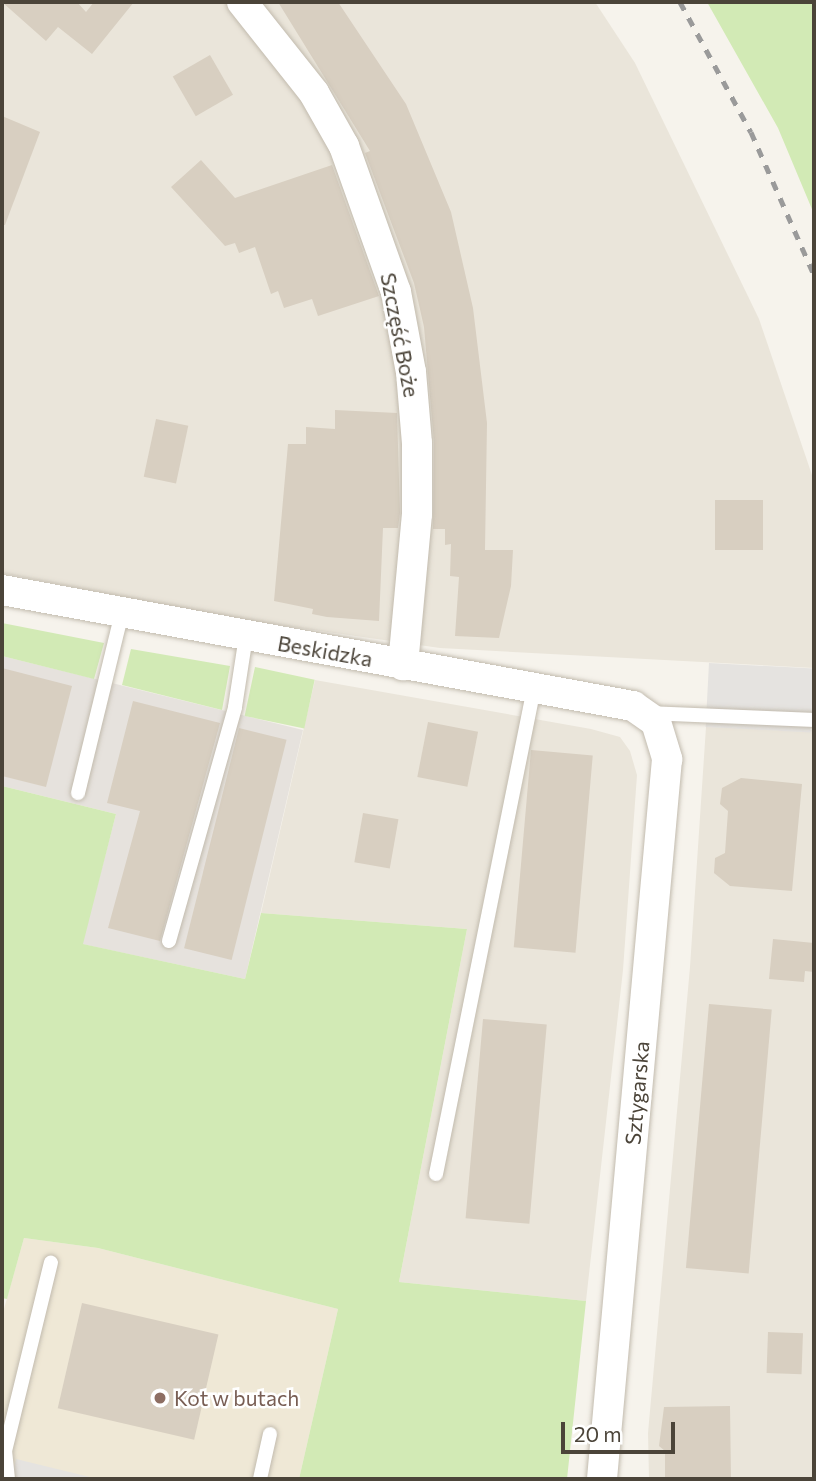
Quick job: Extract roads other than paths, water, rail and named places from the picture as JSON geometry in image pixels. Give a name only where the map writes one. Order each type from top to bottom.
[{"type":"street","name":"Szczęść Boże","points":[[242,2],[314,93],[344,146],[396,292],[411,372],[417,443],[417,514],[402,665]]},
{"type":"street","name":"Beskidzka","points":[[2,590],[633,706],[647,713]]},
{"type":"street","name":"Sztygarska","points":[[602,1479],[667,758],[663,735],[647,713]]},
{"type":"lane","points":[[78,793],[122,613]]},
{"type":"lane","points":[[169,941],[235,707],[246,636]]},
{"type":"lane","points":[[436,1174],[534,689]]},
{"type":"lane","points":[[647,713],[814,720]]},
{"type":"lane","points":[[8,1479],[5,1451],[51,1263]]},
{"type":"lane","points":[[260,1479],[270,1434]]},
{"type":"railway","points":[[680,2],[751,132],[814,275]]},
{"type":"place","name":"Kot w butach","points":[[160,1398]]}]
